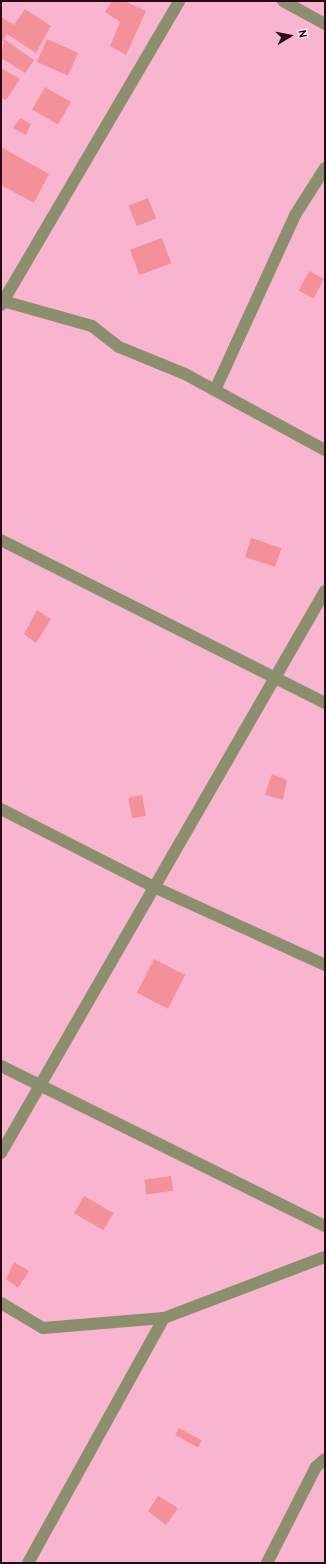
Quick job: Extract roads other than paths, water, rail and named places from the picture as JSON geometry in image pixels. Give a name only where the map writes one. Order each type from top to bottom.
[{"type":"street","points":[[179,1],[2,303],[92,326],[118,347],[185,374],[325,450]]},
{"type":"street","points":[[283,1],[325,24]]},
{"type":"street","points":[[215,390],[295,215],[325,168]]},
{"type":"street","points":[[1,540],[325,703]]},
{"type":"street","points":[[1,1153],[325,591]]},
{"type":"street","points":[[1,809],[154,887],[325,965]]},
{"type":"street","points":[[1,1066],[325,1226]]},
{"type":"street","points":[[1,1304],[43,1328],[164,1318],[325,1257]]},
{"type":"street","points":[[28,1563],[164,1318]]},
{"type":"street","points":[[267,1563],[316,1467],[325,1459]]}]
